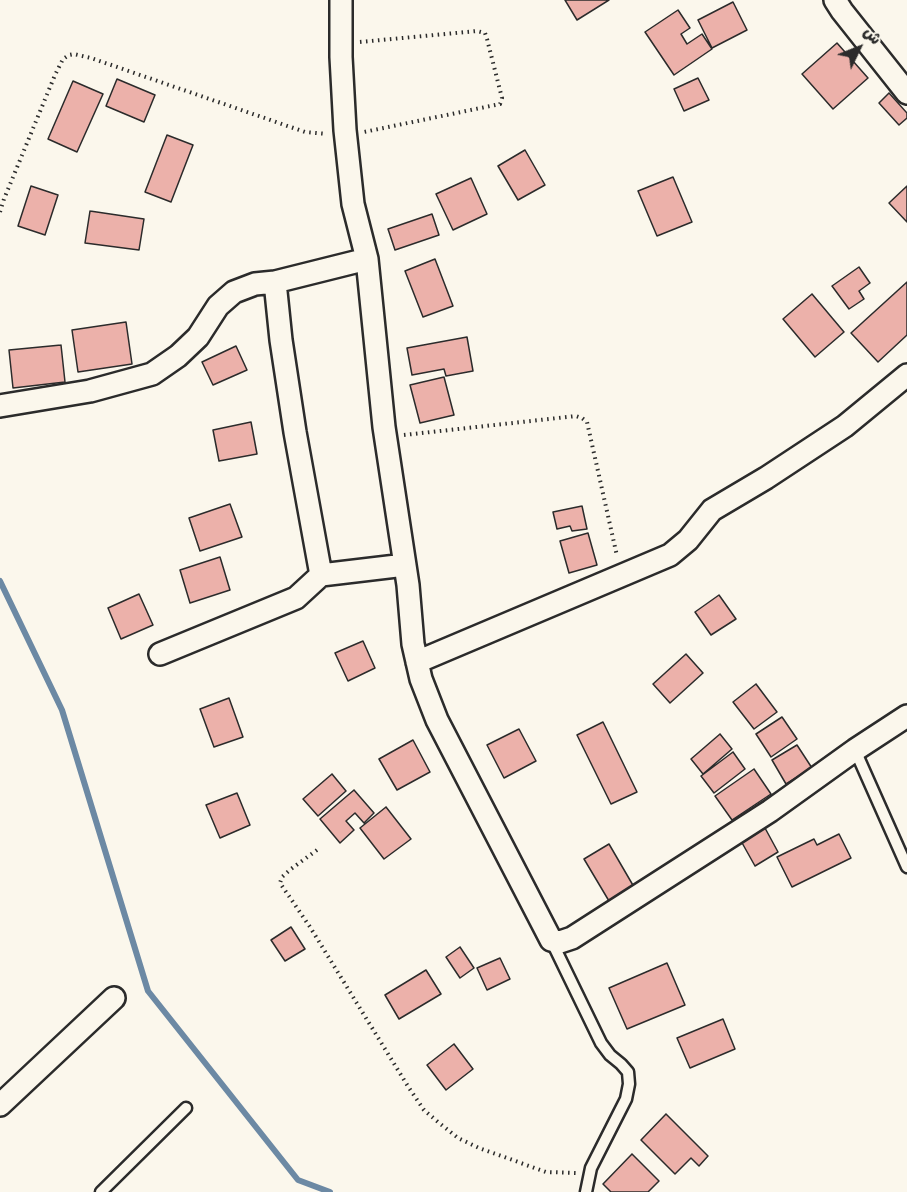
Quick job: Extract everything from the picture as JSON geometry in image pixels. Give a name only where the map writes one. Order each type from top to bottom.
[{"type":"street","points":[[341,0],[345,136],[352,204],[367,259],[386,437],[417,662],[437,720],[551,940],[560,942],[572,938],[770,810],[907,716]]},
{"type":"street","points":[[835,0],[842,12],[907,93]]},
{"type":"street","points":[[0,406],[90,391],[152,374],[178,356],[198,337],[218,306],[234,292],[255,284],[275,282],[367,259]]},
{"type":"street","points":[[275,282],[281,340],[321,575]]},
{"type":"street","points":[[417,662],[670,555],[688,540],[712,510],[845,426],[907,375]]},
{"type":"street","points":[[160,654],[296,598],[321,575],[405,565]]},
{"type":"street","points":[[0,1105],[114,998]]},
{"type":"lane","points":[[855,750],[907,867]]},
{"type":"lane","points":[[551,940],[601,1043],[628,1072],[627,1099],[591,1168],[586,1192]]},
{"type":"lane","points":[[101,1192],[186,1108]]},
{"type":"path","points":[[0,212],[63,59],[74,54],[92,58],[305,132],[345,136],[500,104],[502,99],[484,33],[477,31],[341,44]]},
{"type":"path","points":[[386,437],[576,416],[582,418],[587,422],[621,576]]},
{"type":"path","points":[[317,850],[282,877],[280,883],[424,1110],[458,1138],[479,1148],[546,1172],[589,1174]]},
{"type":"building","points":[[565,0],[609,0],[577,20]]},
{"type":"building","points":[[733,2],[747,30],[712,48],[698,20]]},
{"type":"building","points":[[678,10],[690,28],[681,34],[687,44],[702,34],[712,49],[674,75],[645,32]]},
{"type":"building","points":[[837,43],[868,78],[833,109],[802,74]]},
{"type":"building","points":[[698,78],[709,100],[684,111],[674,89]]},
{"type":"building","points":[[117,79],[155,95],[144,122],[106,106]]},
{"type":"building","points":[[73,81],[103,94],[77,152],[48,139]]},
{"type":"building","points":[[889,93],[907,113],[907,118],[899,125],[879,103]]},
{"type":"building","points":[[167,135],[193,145],[171,202],[145,192]]},
{"type":"building","points":[[525,150],[545,185],[518,200],[498,166]]},
{"type":"building","points":[[673,177],[692,222],[657,236],[638,191]]},
{"type":"building","points":[[471,178],[487,214],[453,230],[436,194]]},
{"type":"building","points":[[31,186],[58,195],[45,235],[18,226]]},
{"type":"building","points":[[907,186],[907,222],[889,203]]},
{"type":"building","points":[[90,211],[144,219],[139,250],[85,243]]},
{"type":"building","points":[[432,214],[439,235],[395,250],[388,229]]},
{"type":"building","points":[[435,259],[453,306],[423,317],[405,271]]},
{"type":"building","points":[[859,267],[870,283],[859,291],[864,299],[849,309],[832,286]]},
{"type":"building","points":[[907,282],[907,335],[878,362],[851,333]]},
{"type":"building","points":[[812,294],[844,332],[815,357],[783,319]]},
{"type":"building","points":[[126,322],[132,364],[78,372],[72,330]]},
{"type":"building","points":[[467,337],[473,371],[446,376],[444,369],[412,375],[407,348]]},
{"type":"building","points":[[61,345],[65,382],[13,388],[9,350]]},
{"type":"building","points":[[236,346],[247,370],[213,385],[202,362]]},
{"type":"building","points":[[444,377],[454,415],[420,423],[410,385]]},
{"type":"building","points":[[251,422],[257,454],[219,461],[213,430]]},
{"type":"building","points":[[230,504],[242,537],[200,551],[189,518]]},
{"type":"building","points":[[582,506],[587,529],[572,531],[570,526],[557,529],[553,512]]},
{"type":"building","points":[[588,533],[597,565],[569,573],[560,541]]},
{"type":"building","points":[[220,557],[230,590],[190,603],[180,570]]},
{"type":"building","points":[[139,594],[153,625],[121,639],[108,608]]},
{"type":"building","points":[[719,595],[736,619],[711,635],[695,612]]},
{"type":"building","points":[[363,641],[375,668],[348,681],[335,653]]},
{"type":"building","points":[[686,654],[703,673],[670,703],[653,684]]},
{"type":"building","points":[[756,684],[777,712],[754,729],[733,702]]},
{"type":"building","points":[[229,698],[243,737],[214,747],[200,709]]},
{"type":"building","points":[[782,717],[797,739],[771,757],[756,734]]},
{"type":"building","points":[[603,722],[637,792],[611,804],[577,735]]},
{"type":"building","points":[[519,729],[536,761],[504,778],[487,745]]},
{"type":"building","points":[[720,734],[732,749],[703,774],[691,759]]},
{"type":"building","points":[[413,740],[430,772],[397,790],[379,759]]},
{"type":"building","points":[[797,745],[812,768],[786,784],[772,760]]},
{"type":"building","points":[[733,752],[745,769],[714,793],[701,776]]},
{"type":"building","points":[[754,769],[771,794],[732,820],[715,796]]},
{"type":"building","points":[[332,774],[346,791],[318,816],[303,799]]},
{"type":"building","points":[[354,790],[374,813],[364,823],[355,813],[346,821],[354,830],[340,843],[320,819]]},
{"type":"building","points":[[237,793],[250,825],[220,838],[206,805]]},
{"type":"building","points":[[386,807],[411,839],[384,859],[360,828]]},
{"type":"building","points":[[765,828],[778,852],[755,866],[741,841]]},
{"type":"building","points":[[839,834],[851,858],[792,887],[777,857],[814,839],[817,845]]},
{"type":"building","points":[[609,844],[634,887],[609,901],[584,859]]},
{"type":"building","points":[[291,927],[305,949],[285,961],[271,940]]},
{"type":"building","points":[[460,947],[474,968],[460,978],[446,957]]},
{"type":"building","points":[[500,958],[510,979],[487,990],[477,968]]},
{"type":"building","points":[[667,963],[685,1005],[627,1029],[609,988]]},
{"type":"building","points":[[426,970],[441,994],[399,1019],[385,995]]},
{"type":"building","points":[[723,1019],[735,1049],[690,1068],[677,1038]]},
{"type":"building","points":[[454,1044],[473,1069],[446,1090],[427,1065]]},
{"type":"building","points":[[666,1114],[708,1156],[699,1166],[691,1158],[675,1174],[641,1140]]},
{"type":"building","points":[[632,1154],[659,1181],[648,1192],[611,1192],[603,1184]]},
{"type":"waterway","points":[[0,581],[62,710],[148,991],[298,1180],[330,1192]]}]
